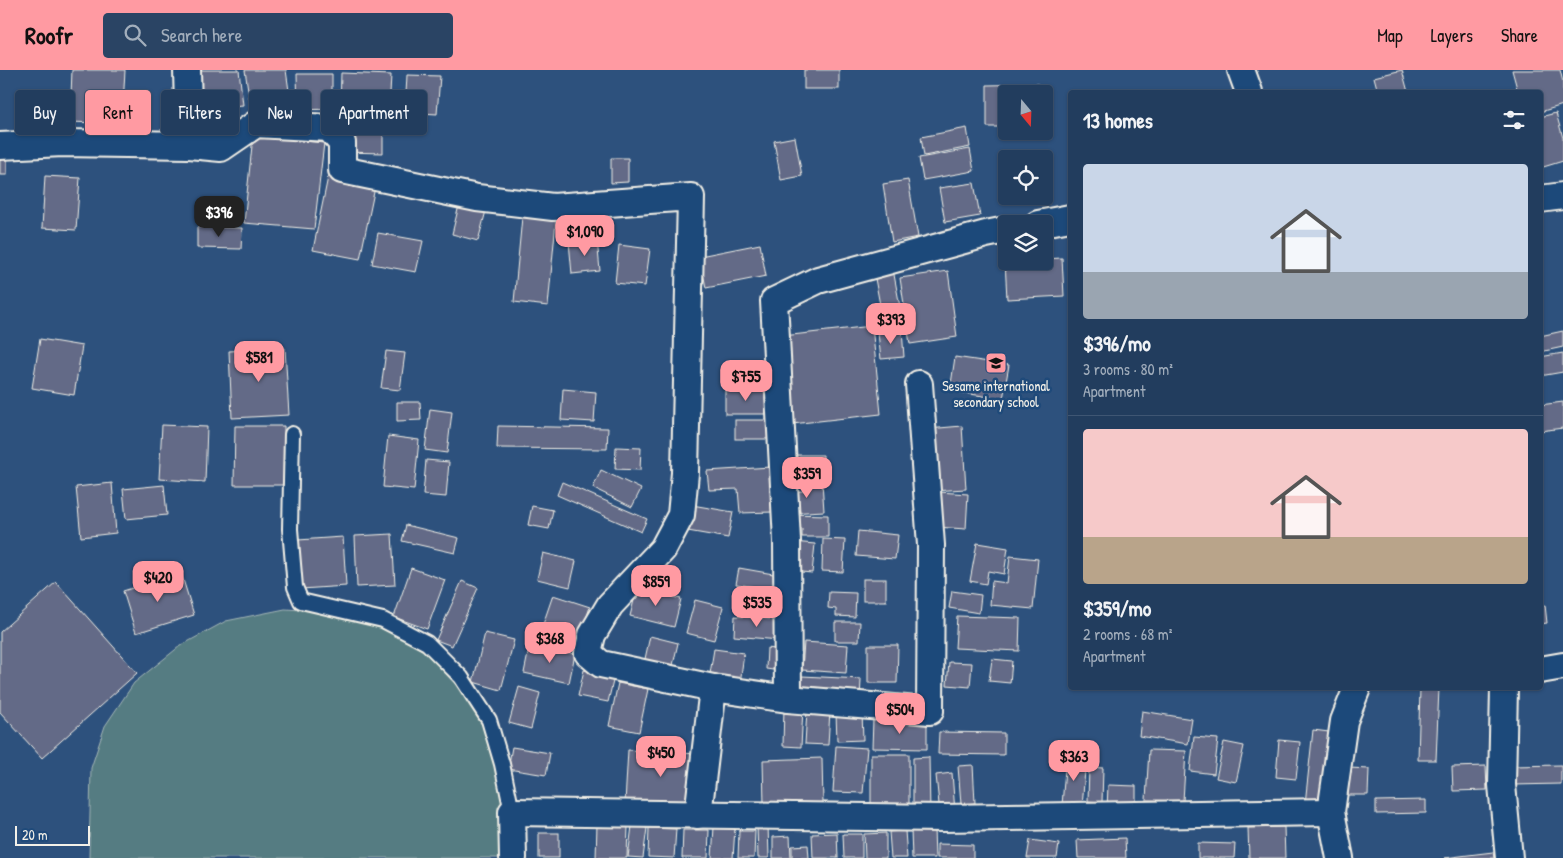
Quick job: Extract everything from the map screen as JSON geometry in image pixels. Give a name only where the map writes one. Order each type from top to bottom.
[{"type":"street","points":[[187,70],[189,145]]},
{"type":"street","points":[[1241,70],[1248,90]]},
{"type":"street","points":[[0,146],[63,143],[189,145],[220,148],[256,124],[329,128],[342,142],[342,170],[477,198],[553,207],[691,197],[685,473],[681,515],[663,549],[610,605],[592,635],[588,653],[601,664],[713,688],[788,699],[930,710],[931,545],[919,384]]},
{"type":"street","points":[[1543,199],[1563,196]]},
{"type":"street","points":[[1053,221],[1068,218]]},
{"type":"street","points":[[788,699],[787,541],[774,301],[818,280],[998,232]]},
{"type":"street","points":[[1543,669],[1563,666]]},
{"type":"street","points":[[698,815],[713,688]]},
{"type":"street","points":[[1340,858],[1331,812],[1344,721],[1356,690]]},
{"type":"street","points":[[1504,690],[1502,786],[1509,858]]},
{"type":"street","points":[[513,858],[512,812],[942,818],[1331,812]]},
{"type":"lane","points":[[292,434],[290,529],[295,587],[301,601],[383,620],[427,643],[461,677],[489,720],[502,764],[512,812]]},
{"type":"green space","points":[[285,609],[336,612],[381,624],[428,654],[464,694],[486,727],[500,776],[506,825],[506,858],[89,858],[91,768],[105,726],[134,683],[180,646],[226,621]]},
{"type":"building","points":[[72,70],[125,70],[124,90],[85,90],[85,123],[75,122],[75,90],[71,90]]},
{"type":"building","points":[[194,70],[239,70],[243,105],[239,105],[239,90],[196,90]]},
{"type":"building","points":[[245,70],[286,70],[289,90],[249,90],[249,96]]},
{"type":"building","points":[[804,70],[839,70],[839,89],[804,89]]},
{"type":"building","points":[[1402,70],[1407,90],[1377,90],[1374,77]]},
{"type":"building","points":[[1512,70],[1560,70],[1563,82],[1563,105],[1543,111],[1543,90],[1517,90]]},
{"type":"building","points":[[341,73],[391,75],[390,90],[341,90]]},
{"type":"building","points":[[297,74],[332,74],[332,90],[321,90],[321,109],[311,110],[311,90],[297,90]]},
{"type":"building","points":[[407,75],[440,76],[437,114],[427,113],[427,90],[406,90]]},
{"type":"building","points":[[1038,84],[998,85],[998,127],[987,127],[987,85]]},
{"type":"building","points":[[1556,113],[1563,138],[1563,161],[1543,167],[1543,116]]},
{"type":"building","points":[[967,128],[970,147],[924,156],[921,137]]},
{"type":"building","points":[[345,135],[383,135],[383,153],[345,152]]},
{"type":"building","points":[[253,136],[324,143],[314,229],[244,223]]},
{"type":"building","points":[[795,137],[802,176],[781,180],[774,141]]},
{"type":"building","points":[[970,149],[974,171],[923,180],[919,158]]},
{"type":"building","points":[[0,156],[7,156],[7,175],[0,175]]},
{"type":"building","points":[[611,158],[628,158],[628,182],[611,183]]},
{"type":"building","points":[[45,176],[80,178],[76,230],[42,228]]},
{"type":"building","points":[[328,177],[375,187],[360,259],[313,250]]},
{"type":"building","points":[[908,180],[918,237],[892,242],[883,184]]},
{"type":"building","points":[[974,183],[980,216],[945,222],[939,188]]},
{"type":"building","points":[[460,201],[487,207],[478,241],[452,234]]},
{"type":"building","points":[[522,217],[556,221],[548,306],[514,302]]},
{"type":"building","points":[[197,227],[242,228],[241,249],[197,248]]},
{"type":"building","points":[[378,233],[423,241],[416,272],[372,264]]},
{"type":"building","points":[[597,239],[600,271],[572,274],[569,242]]},
{"type":"building","points":[[760,244],[766,276],[706,288],[700,256]]},
{"type":"building","points":[[619,245],[650,249],[645,286],[615,283]]},
{"type":"building","points":[[1053,258],[1062,258],[1064,296],[1007,299],[1005,270],[1053,270]]},
{"type":"building","points":[[892,264],[903,323],[884,326],[873,268]]},
{"type":"building","points":[[948,271],[957,337],[910,344],[900,278]]},
{"type":"building","points":[[872,326],[881,414],[792,424],[783,336]]},
{"type":"building","points":[[902,330],[904,357],[881,359],[878,333]]},
{"type":"building","points":[[1563,331],[1563,347],[1543,351],[1543,335]]},
{"type":"building","points":[[40,339],[82,346],[74,395],[32,388]]},
{"type":"building","points":[[285,348],[289,415],[232,418],[229,351]]},
{"type":"building","points":[[386,351],[405,353],[400,390],[381,388]]},
{"type":"building","points":[[1563,353],[1563,372],[1543,375],[1543,356]]},
{"type":"building","points":[[955,357],[1009,365],[1003,399],[950,391]]},
{"type":"building","points":[[563,389],[596,392],[594,422],[561,420]]},
{"type":"building","points":[[725,390],[767,390],[767,414],[725,414]]},
{"type":"building","points":[[397,402],[420,402],[421,420],[397,421]]},
{"type":"building","points":[[1563,402],[1563,428],[1543,431],[1543,405]]},
{"type":"building","points":[[430,409],[452,412],[447,453],[425,450]]},
{"type":"building","points":[[735,420],[774,420],[774,439],[735,439]]},
{"type":"building","points":[[162,425],[207,427],[205,482],[159,479]]},
{"type":"building","points":[[235,426],[284,426],[284,485],[234,485]]},
{"type":"building","points":[[498,426],[608,428],[607,449],[497,448]]},
{"type":"building","points":[[962,426],[966,489],[932,491],[928,429]]},
{"type":"building","points":[[388,436],[419,440],[414,490],[383,487]]},
{"type":"building","points":[[616,447],[641,448],[640,470],[615,469]]},
{"type":"building","points":[[788,455],[823,455],[823,482],[797,482],[797,474],[788,474]]},
{"type":"building","points":[[426,460],[449,462],[446,497],[423,495]]},
{"type":"building","points":[[771,467],[773,512],[740,513],[738,489],[709,490],[707,471]]},
{"type":"building","points":[[601,470],[641,489],[632,507],[593,488]]},
{"type":"building","points":[[562,482],[647,519],[641,532],[557,495]]},
{"type":"building","points":[[822,482],[824,511],[788,513],[787,492],[803,491],[803,483]]},
{"type":"building","points":[[112,483],[116,533],[81,537],[76,487]]},
{"type":"building","points":[[164,485],[167,515],[126,519],[123,489]]},
{"type":"building","points":[[939,492],[968,494],[966,529],[936,527]]},
{"type":"building","points":[[686,504],[733,512],[728,538],[682,530]]},
{"type":"building","points":[[532,506],[553,510],[549,529],[528,525]]},
{"type":"building","points":[[788,514],[828,515],[828,537],[802,537],[802,529],[797,529]]},
{"type":"building","points":[[406,525],[459,538],[455,553],[402,541]]},
{"type":"building","points":[[858,531],[898,535],[895,559],[856,556]]},
{"type":"building","points":[[392,534],[395,585],[357,587],[355,536]]},
{"type":"building","points":[[343,537],[346,586],[301,589],[298,540]]},
{"type":"building","points":[[823,539],[845,540],[843,572],[822,571]]},
{"type":"building","points":[[793,542],[815,544],[812,573],[790,571]]},
{"type":"building","points":[[977,543],[1008,548],[1004,574],[988,571],[986,584],[970,581]]},
{"type":"building","points":[[543,553],[576,561],[570,587],[537,579]]},
{"type":"building","points":[[1010,556],[1038,559],[1033,609],[990,605],[992,581],[1007,583]]},
{"type":"building","points":[[411,568],[445,580],[427,629],[394,617]]},
{"type":"building","points":[[739,568],[779,575],[777,590],[736,584]]},
{"type":"building","points":[[181,573],[194,615],[136,633],[123,591]]},
{"type":"building","points":[[863,579],[886,579],[886,601],[863,601]]},
{"type":"building","points":[[462,581],[478,588],[452,646],[436,640]]},
{"type":"building","points":[[56,582],[137,673],[42,758],[0,712],[0,632]]},
{"type":"building","points":[[637,588],[681,599],[674,627],[630,616]]},
{"type":"building","points":[[952,591],[981,595],[979,613],[949,608]]},
{"type":"building","points":[[829,592],[856,593],[855,617],[836,616],[836,609],[828,608]]},
{"type":"building","points":[[739,593],[784,597],[783,615],[738,612]]},
{"type":"building","points":[[553,595],[590,607],[576,648],[539,636]]},
{"type":"building","points":[[695,600],[723,607],[714,640],[686,633]]},
{"type":"building","points":[[1543,605],[1545,605],[1547,623],[1543,624]]},
{"type":"building","points":[[735,616],[781,620],[779,640],[734,636]]},
{"type":"building","points":[[957,616],[1020,618],[1019,651],[955,648]]},
{"type":"building","points":[[835,622],[860,622],[859,641],[835,641]]},
{"type":"building","points":[[485,633],[514,640],[501,690],[473,682]]},
{"type":"building","points":[[650,636],[678,643],[671,674],[643,668]]},
{"type":"building","points":[[804,642],[848,645],[846,673],[802,670]]},
{"type":"building","points":[[530,644],[575,654],[569,683],[524,673]]},
{"type":"building","points":[[868,645],[898,645],[897,683],[868,683]]},
{"type":"building","points":[[767,648],[775,649],[773,670],[766,669]]},
{"type":"building","points":[[714,649],[744,653],[740,684],[709,680]]},
{"type":"building","points":[[992,659],[1012,661],[1010,683],[989,681]]},
{"type":"building","points":[[949,662],[972,663],[970,687],[947,685]]},
{"type":"building","points":[[584,670],[614,677],[608,702],[578,696]]},
{"type":"building","points":[[802,676],[861,679],[860,701],[800,698]]},
{"type":"building","points":[[618,683],[648,689],[639,732],[609,726]]},
{"type":"building","points":[[519,687],[540,693],[531,729],[509,723]]},
{"type":"building","points":[[1420,690],[1439,690],[1436,760],[1418,760]]},
{"type":"building","points":[[784,707],[803,708],[801,747],[783,746]]},
{"type":"building","points":[[807,710],[830,710],[828,745],[805,744]]},
{"type":"building","points":[[1142,711],[1192,719],[1188,744],[1139,736]]},
{"type":"building","points":[[862,712],[863,740],[837,741],[836,713]]},
{"type":"building","points":[[873,720],[927,721],[927,749],[872,748]]},
{"type":"building","points":[[1313,730],[1337,733],[1329,807],[1305,804]]},
{"type":"building","points":[[939,732],[1004,733],[1004,755],[938,754]]},
{"type":"building","points":[[1194,737],[1218,739],[1214,774],[1190,771]]},
{"type":"building","points":[[1279,740],[1300,742],[1296,779],[1276,777]]},
{"type":"building","points":[[1224,742],[1244,746],[1236,782],[1216,778]]},
{"type":"building","points":[[836,746],[867,748],[863,793],[833,792]]},
{"type":"building","points":[[512,747],[550,753],[546,775],[508,769]]},
{"type":"building","points":[[628,750],[698,754],[695,807],[625,803]]},
{"type":"building","points":[[1149,750],[1186,751],[1183,801],[1146,800]]},
{"type":"building","points":[[871,754],[909,754],[909,814],[871,814]]},
{"type":"building","points":[[929,757],[930,814],[913,814],[913,758]]},
{"type":"building","points":[[1066,757],[1086,758],[1082,807],[1062,805]]},
{"type":"building","points":[[822,758],[823,804],[764,805],[763,760]]},
{"type":"building","points":[[973,765],[975,803],[961,804],[958,766]]},
{"type":"building","points":[[1561,765],[1561,784],[1513,785],[1513,766]]},
{"type":"building","points":[[1486,766],[1487,790],[1453,791],[1452,767]]},
{"type":"building","points":[[1089,767],[1103,768],[1102,802],[1088,801]]},
{"type":"building","points":[[1349,768],[1369,769],[1368,795],[1348,795]]},
{"type":"building","points":[[952,773],[955,812],[940,814],[936,775]]},
{"type":"building","points":[[1108,785],[1136,786],[1136,811],[1107,810]]},
{"type":"building","points":[[1426,800],[1426,813],[1376,814],[1376,801]]},
{"type":"building","points":[[597,824],[628,825],[627,858],[596,858]]},
{"type":"building","points":[[757,825],[768,825],[769,858],[758,858]]},
{"type":"building","points":[[632,826],[647,828],[643,858],[628,857]]},
{"type":"building","points":[[714,827],[735,828],[733,858],[712,858]]},
{"type":"building","points":[[1284,827],[1285,858],[1249,858],[1248,828]]},
{"type":"building","points":[[649,828],[676,829],[674,858],[648,857]]},
{"type":"building","points":[[934,829],[935,858],[912,858],[911,830]]},
{"type":"building","points":[[683,830],[709,830],[708,858],[682,858]]},
{"type":"building","points":[[739,831],[755,831],[754,858],[738,858]]},
{"type":"building","points":[[905,831],[907,858],[891,858],[889,832]]},
{"type":"building","points":[[539,833],[559,833],[559,858],[539,858]]},
{"type":"building","points":[[837,833],[838,858],[813,858],[812,834]]},
{"type":"building","points":[[886,833],[886,858],[865,858],[864,834]]},
{"type":"building","points":[[843,834],[862,834],[862,858],[844,858]]},
{"type":"building","points":[[790,836],[791,858],[773,858],[773,837]]},
{"type":"building","points":[[1125,838],[1126,858],[1078,858],[1077,840]]},
{"type":"building","points":[[1030,840],[1059,844],[1057,858],[1027,858]]},
{"type":"building","points":[[1198,843],[1235,844],[1234,858],[1198,858]]},
{"type":"building","points":[[937,844],[973,845],[973,858],[937,858]]},
{"type":"building","points":[[808,845],[809,858],[792,858],[792,846]]},
{"type":"building","points":[[1493,852],[1494,858],[1445,858],[1460,856]]},
{"type":"place","name":"Sesame international secondary school","points":[[996,363]]}]
